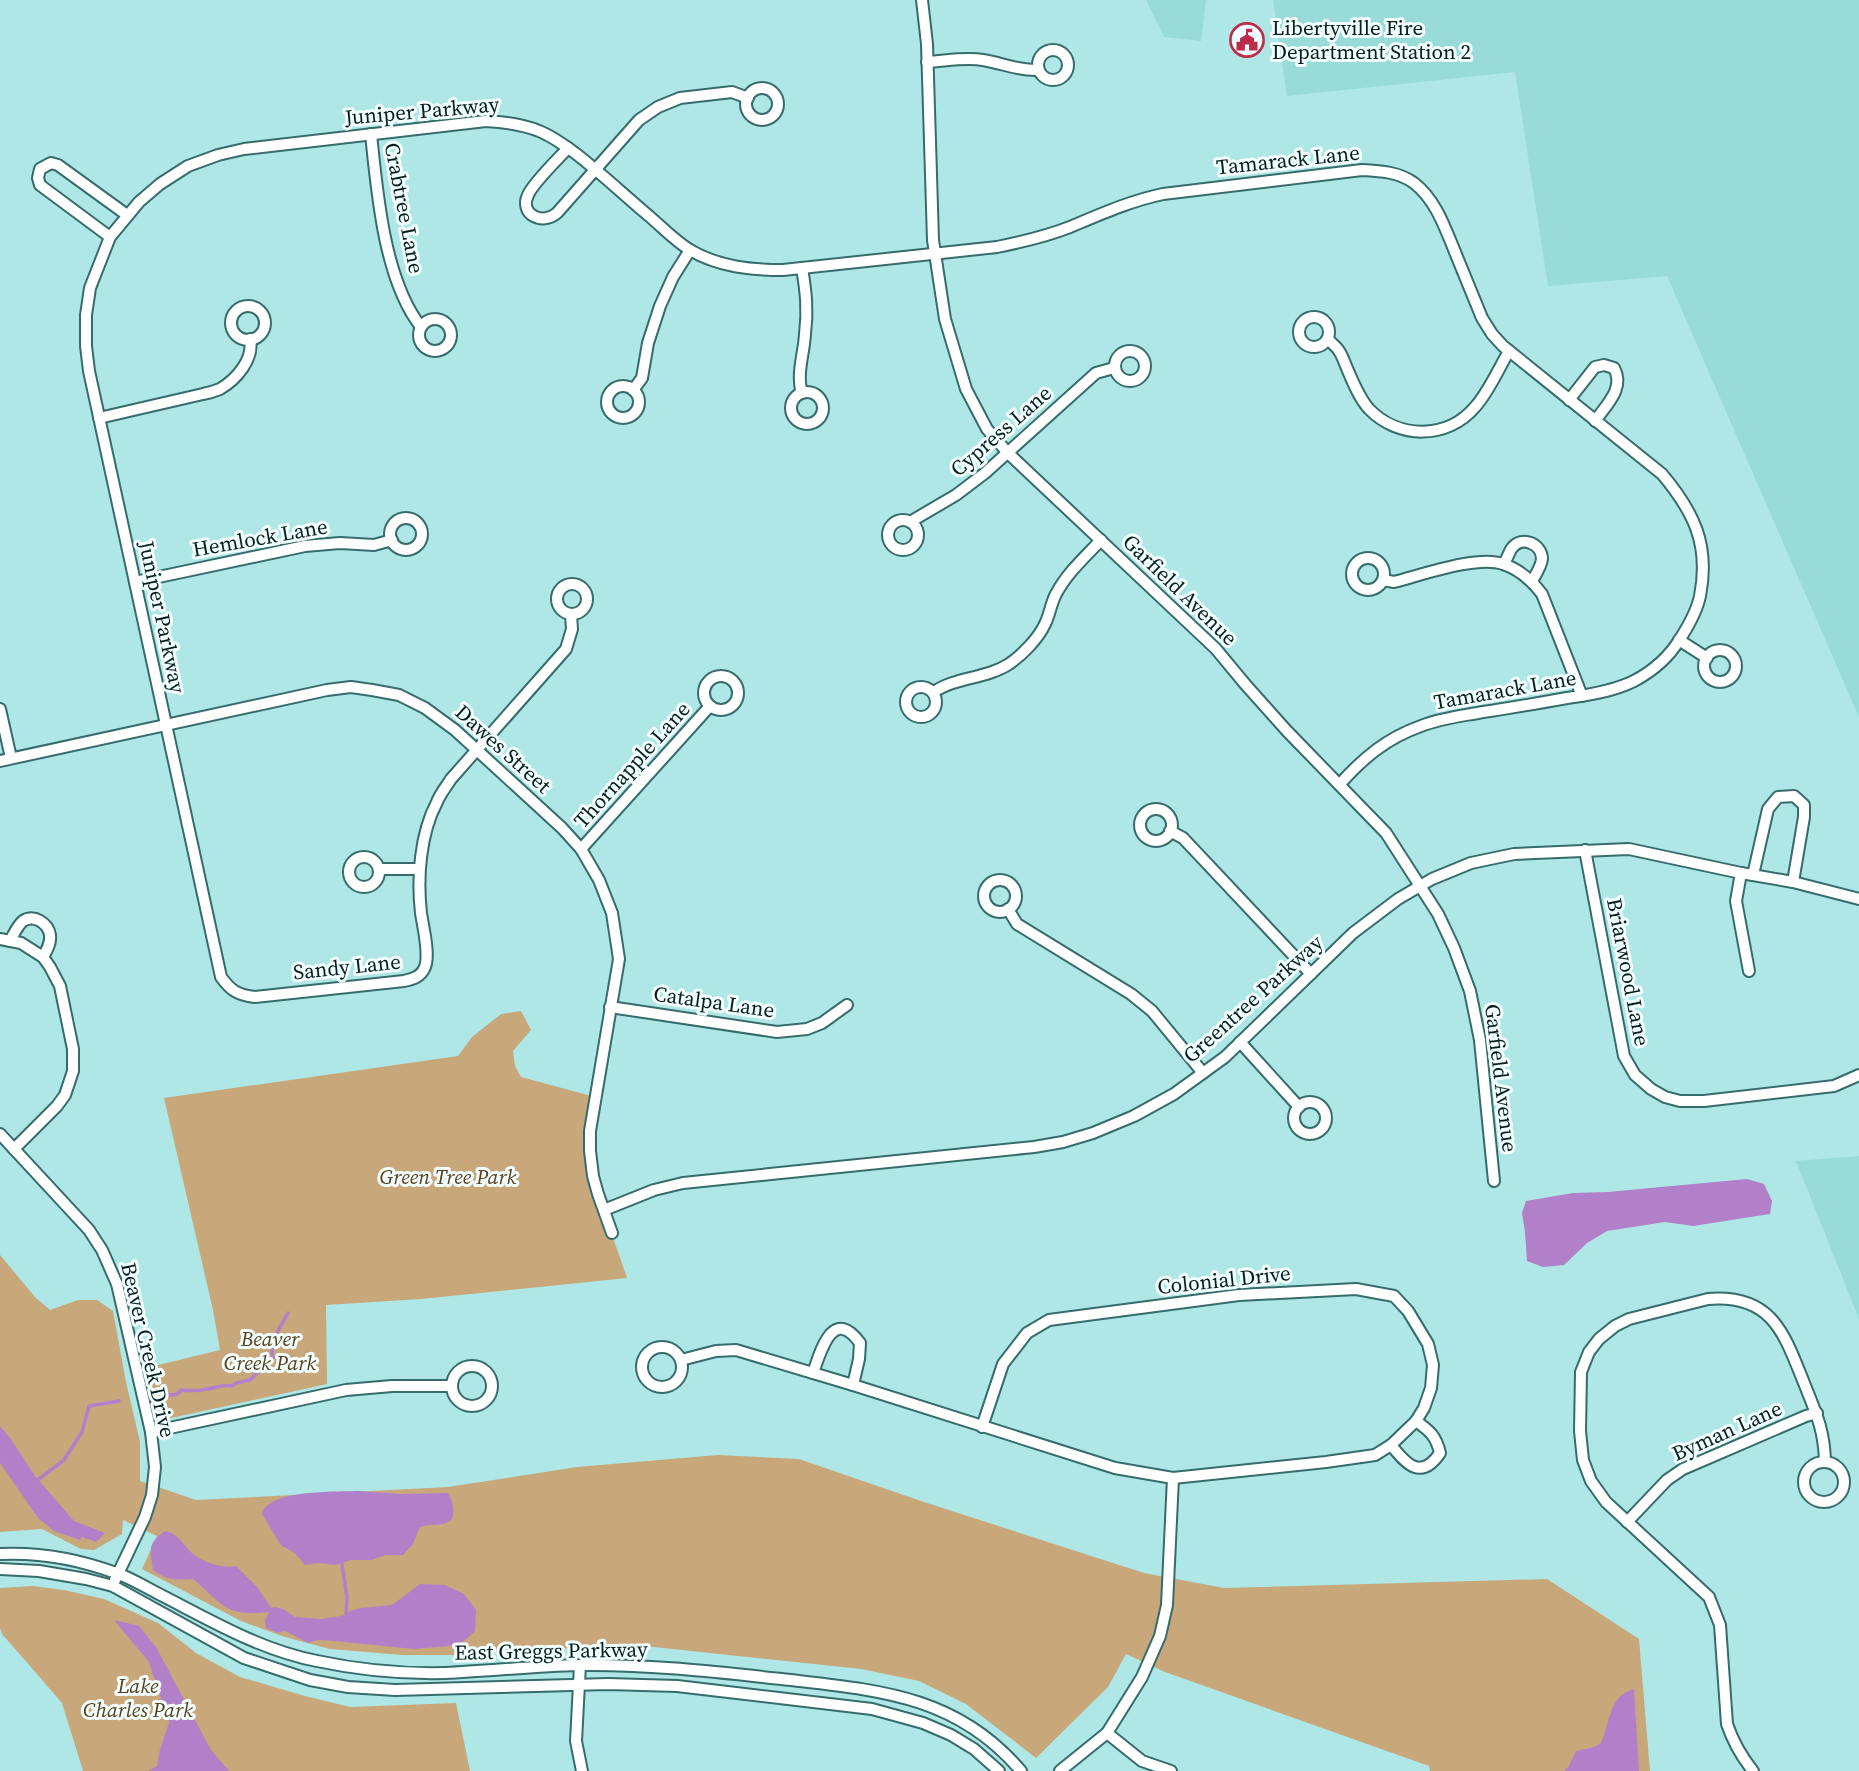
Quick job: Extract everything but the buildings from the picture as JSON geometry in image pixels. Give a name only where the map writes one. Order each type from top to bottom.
[{"type":"street","name":"Garfield Avenue","points":[[922,0],[928,62],[934,253],[945,318],[966,389],[987,429],[1008,453],[1216,649],[1287,732],[1386,833],[1438,914],[1470,991],[1480,1040],[1494,1181]]},
{"type":"street","points":[[928,62],[970,58],[1024,70],[1038,70]]},
{"type":"street","points":[[568,148],[528,193],[526,204],[531,214],[541,219],[553,217],[639,120],[658,107],[680,98],[733,92],[748,98]]},
{"type":"street","name":"Juniper Parkway","points":[[242,996],[228,988],[221,977],[89,371],[86,315],[90,288],[110,237],[139,202],[188,166],[218,155],[244,149],[486,121],[511,123],[540,131],[595,168],[690,250],[732,267],[783,270],[934,253]]},
{"type":"street","name":"Crabtree Lane","points":[[371,134],[385,232],[395,276],[411,315],[421,327]]},
{"type":"street","points":[[110,237],[40,185],[40,169],[51,163],[58,165],[127,215]]},
{"type":"street","name":"Tamarack Lane","points":[[934,253],[997,247],[1030,240],[1068,228],[1139,199],[1163,194],[1362,170],[1398,175],[1413,182],[1427,195],[1438,212],[1482,318],[1492,334],[1509,351],[1662,474],[1686,504],[1701,542],[1702,587],[1699,606],[1670,655],[1634,681],[1615,689],[1442,719],[1419,726],[1384,743],[1358,764],[1340,784]]},
{"type":"street","points":[[633,390],[642,378],[648,343],[660,306],[673,277],[690,250]]},
{"type":"street","points":[[802,268],[807,299],[799,382],[802,393]]},
{"type":"street","points":[[99,418],[219,389],[237,375],[247,361],[252,348],[250,339]]},
{"type":"street","points":[[1328,339],[1339,351],[1368,408],[1388,425],[1408,432],[1443,429],[1461,421],[1475,407],[1509,351]]},
{"type":"street","points":[[1569,400],[1595,367],[1604,365],[1614,368],[1619,376],[1618,387],[1595,421]]},
{"type":"street","name":"Cypress Lane","points":[[910,522],[956,495],[985,473],[1096,373],[1114,368]]},
{"type":"street","name":"Hemlock Lane","points":[[135,582],[305,546],[340,543],[374,545],[392,540]]},
{"type":"street","points":[[934,692],[941,687],[985,676],[1009,664],[1031,644],[1045,626],[1055,595],[1069,573],[1101,540]]},
{"type":"street","points":[[1504,564],[1516,544],[1532,543],[1542,556],[1542,562],[1532,581]]},
{"type":"street","points":[[1383,580],[1394,582],[1474,562],[1504,564],[1532,581],[1542,594],[1582,696]]},
{"type":"street","name":"Sandy Lane","points":[[242,996],[255,997],[414,979],[421,973],[426,964],[426,953],[419,869],[423,843],[436,803],[451,779],[566,649],[572,629],[571,615]]},
{"type":"street","points":[[1679,640],[1707,658]]},
{"type":"street","name":"Dawes Street","points":[[6,759],[351,687],[399,695],[425,708],[455,730],[562,828],[581,849],[599,880],[612,913],[619,960],[590,1131],[593,1176],[612,1233]]},
{"type":"street","name":"Thornapple Lane","points":[[581,849],[710,706]]},
{"type":"street","points":[[0,709],[6,759]]},
{"type":"street","points":[[1753,875],[1768,809],[1778,797],[1794,796],[1804,805],[1804,817],[1793,882]]},
{"type":"street","points":[[1170,831],[1184,838],[1311,974]]},
{"type":"street","name":"Greentree Parkway","points":[[604,1210],[654,1190],[683,1184],[1034,1147],[1093,1133],[1134,1116],[1174,1094],[1225,1057],[1353,933],[1398,898],[1471,863],[1514,854],[1629,849],[1793,882],[1859,900]]},
{"type":"street","name":"Briarwood Lane","points":[[1585,850],[1624,1056],[1635,1075],[1651,1089],[1680,1101],[1704,1101],[1834,1086],[1859,1075]]},
{"type":"street","points":[[379,869],[419,869]]},
{"type":"street","points":[[1741,873],[1736,901],[1749,971]]},
{"type":"street","points":[[1008,909],[1017,924],[1132,994],[1152,1011],[1203,1073]]},
{"type":"street","points":[[5,940],[24,920],[32,918],[40,921],[50,933],[50,944],[43,957]]},
{"type":"street","points":[[5,940],[21,943],[43,957],[60,986],[73,1049],[73,1071],[65,1095],[14,1149]]},
{"type":"street","name":"Catalpa Lane","points":[[610,1007],[777,1032],[807,1029],[822,1023],[848,1005]]},
{"type":"street","points":[[1240,1042],[1299,1107]]},
{"type":"street","name":"Beaver Creek Drive","points":[[0,1134],[89,1230],[110,1265],[118,1291],[150,1432],[155,1467],[152,1495],[145,1517],[113,1586]]},
{"type":"street","name":"Colonial Drive","points":[[681,1360],[716,1351],[737,1350],[853,1385],[982,1427],[1115,1468],[1173,1478],[1375,1455],[1391,1445],[1416,1421],[1431,1388],[1433,1365],[1428,1344],[1408,1311],[1394,1296],[1356,1289],[1239,1296],[1049,1320],[1027,1333],[1003,1364],[982,1427]]},
{"type":"street","points":[[1753,1771],[1740,1754],[1727,1724],[1720,1625],[1709,1597],[1606,1502],[1591,1481],[1583,1460],[1580,1431],[1581,1372],[1595,1344],[1615,1326],[1629,1319],[1708,1299],[1738,1300],[1755,1307],[1778,1325],[1823,1430],[1825,1461]]},
{"type":"street","points":[[813,1373],[826,1337],[832,1331],[842,1328],[852,1331],[860,1342],[853,1385]]},
{"type":"street","points":[[150,1432],[346,1390],[392,1386],[452,1386]]},
{"type":"street","name":"Byman Lane","points":[[1628,1522],[1667,1479],[1683,1469],[1817,1413]]},
{"type":"street","points":[[1391,1445],[1408,1466],[1419,1468],[1433,1464],[1440,1453],[1437,1442],[1428,1430],[1416,1421]]},
{"type":"street","points":[[1060,1771],[1107,1733],[1142,1677],[1160,1636],[1167,1605],[1173,1478]]},
{"type":"street","name":"East Greggs Parkway","points":[[0,1554],[54,1556],[82,1562],[118,1574],[248,1639],[281,1652],[334,1665],[423,1673],[618,1665],[707,1671],[891,1694],[938,1708],[965,1723],[999,1748],[1021,1771]]},
{"type":"street","name":"East Greggs Parkway","points":[[0,1569],[49,1572],[113,1586],[244,1658],[310,1680],[348,1687],[395,1690],[608,1684],[677,1686],[872,1709],[923,1723],[951,1735],[974,1749],[999,1771]]},
{"type":"street","points":[[580,1665],[576,1741],[582,1771]]},
{"type":"street","points":[[1107,1733],[1142,1761],[1171,1771]]},
{"type":"shaded area","points":[[1146,0],[1206,0],[1201,41],[1164,37]]},
{"type":"shaded area","points":[[1273,0],[1859,0],[1859,717],[1667,276],[1548,286],[1515,72],[1287,96]]},
{"type":"shaded area","points":[[1859,1156],[1859,1319],[1796,1161]]},
{"type":"shaded area","points":[[1747,1179],[1764,1184],[1772,1201],[1770,1214],[1693,1226],[1665,1222],[1607,1231],[1587,1243],[1564,1265],[1543,1267],[1527,1261],[1522,1213],[1526,1201],[1573,1193]]},
{"type":"shaded area","points":[[0,1426],[35,1476],[74,1521],[105,1533],[96,1542],[82,1537],[80,1540],[54,1531],[38,1518],[0,1463]]},
{"type":"shaded area","points":[[358,1491],[448,1493],[453,1506],[452,1519],[445,1523],[420,1527],[413,1544],[403,1555],[351,1560],[336,1565],[305,1565],[295,1553],[282,1546],[262,1514],[267,1506],[289,1496]]},
{"type":"shaded area","points":[[165,1531],[175,1535],[192,1553],[203,1560],[216,1565],[236,1566],[258,1588],[271,1608],[283,1609],[295,1617],[322,1619],[346,1615],[361,1608],[392,1605],[420,1584],[445,1585],[464,1594],[476,1610],[475,1631],[463,1642],[414,1649],[317,1640],[308,1643],[285,1631],[278,1633],[266,1628],[265,1620],[269,1612],[233,1611],[193,1579],[172,1579],[153,1570],[151,1548],[155,1539]]},
{"type":"shaded area","points":[[114,1620],[139,1626],[156,1647],[211,1750],[229,1771],[148,1771],[157,1766],[169,1723],[149,1662]]},
{"type":"shaded area","points":[[1634,1689],[1639,1771],[1564,1771],[1576,1751],[1601,1743],[1615,1703],[1626,1692]]},
{"type":"green space","name":"Green Tree Park","points":[[521,1011],[531,1030],[513,1051],[515,1066],[521,1077],[595,1097],[590,1151],[609,1226],[627,1278],[421,1299],[326,1305],[327,1384],[148,1423],[142,1369],[220,1350],[164,1098],[458,1056],[472,1037],[501,1014]]},
{"type":"green space","points":[[0,1255],[35,1297],[50,1310],[78,1300],[97,1300],[113,1311],[140,1442],[140,1481],[196,1500],[448,1487],[577,1467],[718,1455],[799,1459],[1144,1573],[1224,1588],[1547,1579],[1639,1639],[1650,1771],[1430,1771],[1429,1766],[1165,1672],[1126,1654],[1108,1687],[1036,1758],[966,1704],[919,1681],[861,1669],[644,1646],[402,1655],[330,1649],[285,1637],[241,1621],[142,1569],[157,1536],[123,1520],[122,1534],[94,1550],[81,1549],[42,1529],[0,1532]]},
{"type":"green space","name":"Lake Charles Park","points":[[33,1586],[104,1599],[158,1623],[196,1653],[240,1677],[305,1696],[350,1707],[456,1703],[470,1771],[83,1771],[62,1703],[2,1634],[0,1628],[0,1588]]},
{"type":"waterway","points":[[166,1394],[175,1395],[181,1390],[232,1386],[250,1380],[273,1358],[274,1340],[288,1313]]},
{"type":"waterway","points":[[35,1482],[64,1460],[82,1432],[89,1406],[119,1401]]},
{"type":"waterway","points":[[342,1564],[347,1597],[346,1615]]},
{"type":"place","name":"Libertyville Fire Department Station 2","points":[[1247,40]]},
{"type":"park label","name":"Beaver Creek Park","points":[[270,1351]]}]
